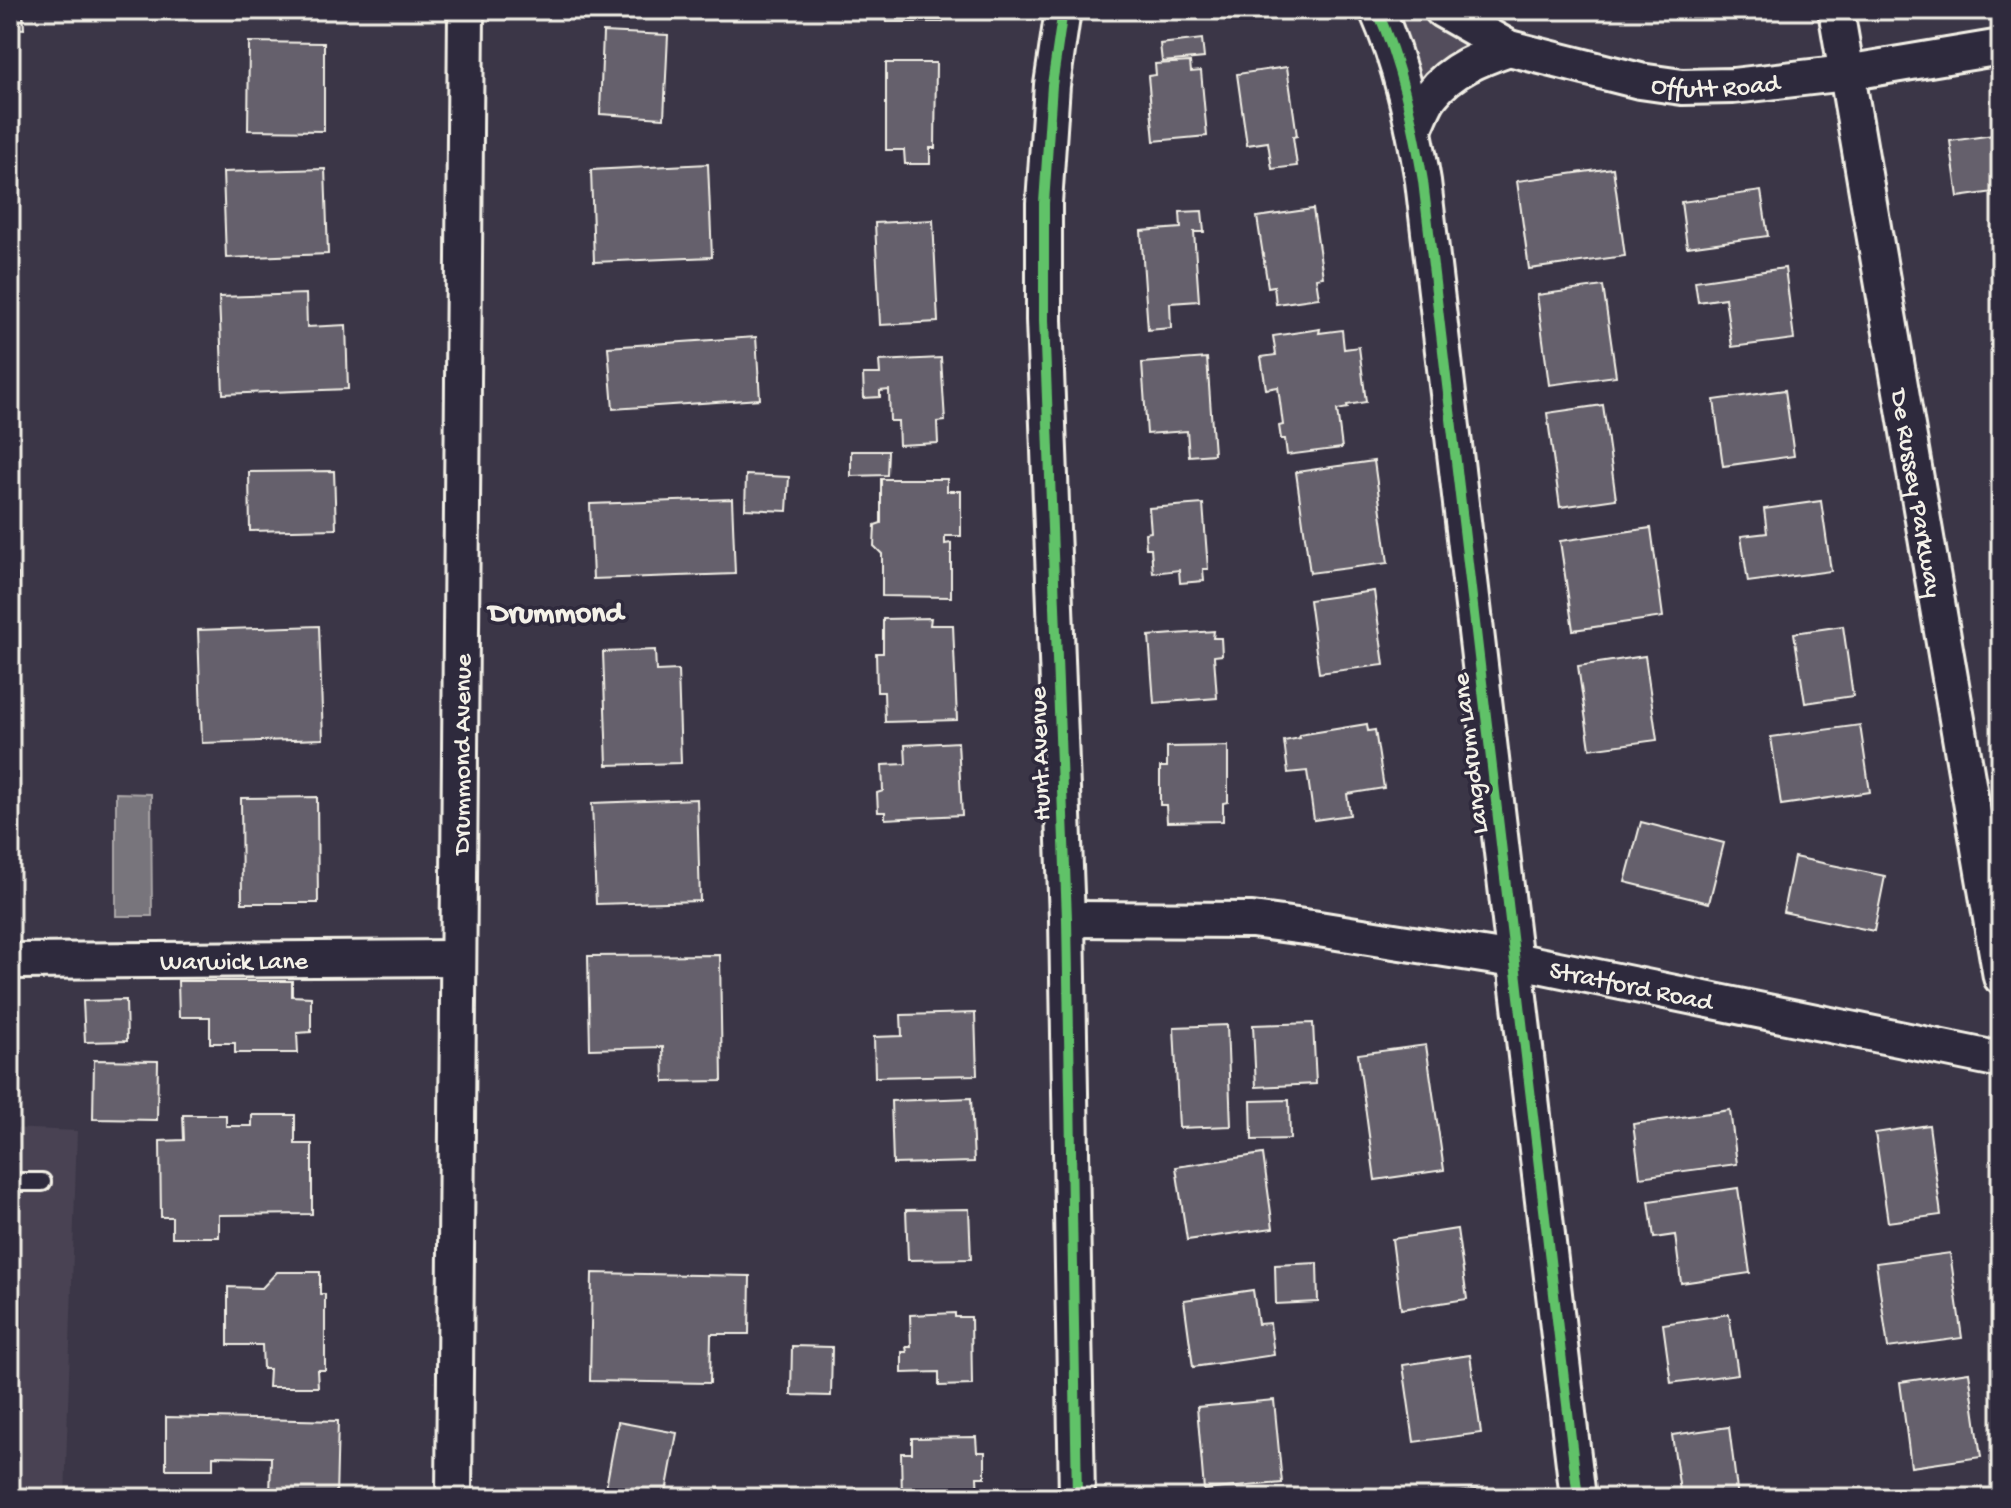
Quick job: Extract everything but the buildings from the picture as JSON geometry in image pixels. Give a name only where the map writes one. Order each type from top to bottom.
[{"type":"street","name":"Drummond Avenue","points":[[454,1498],[466,10]]},
{"type":"street","name":"Hunt Avenue","points":[[1063,10],[1052,85],[1044,203],[1044,320],[1067,919],[1077,1498]]},
{"type":"street","name":"Langdrum Lane","points":[[1377,10],[1401,76],[1414,129],[1578,1498]]},
{"type":"street","name":"Offutt Road","points":[[1442,10],[1509,48],[1640,81],[1682,87],[1733,86],[1846,73],[2001,47]]},
{"type":"street","name":"De Russey Parkway","points":[[1836,10],[2001,977]]},
{"type":"street","points":[[1414,129],[1431,94],[1457,70],[1509,48]]},
{"type":"street","name":"Stratford Road","points":[[1067,919],[1252,920],[1514,960],[2001,1060]]},
{"type":"street","name":"Warwick Lane","points":[[10,961],[457,958]]},
{"type":"lane","points":[[10,1182],[42,1182]]},
{"type":"shaded area","points":[[1383,10],[1426,10],[1466,36],[1470,46],[1420,83]]},
{"type":"shaded area","points":[[116,793],[151,794],[152,916],[116,916]]},
{"type":"shaded area","points":[[10,1128],[77,1131],[65,1498],[10,1498]]},
{"type":"cycle path","points":[[1063,10],[1052,85],[1044,203],[1044,320],[1067,919],[1077,1498]]},
{"type":"cycle path","points":[[1377,10],[1405,94],[1423,181],[1578,1498]]},
{"type":"district","name":"Drummond","points":[[556,611]]}]
